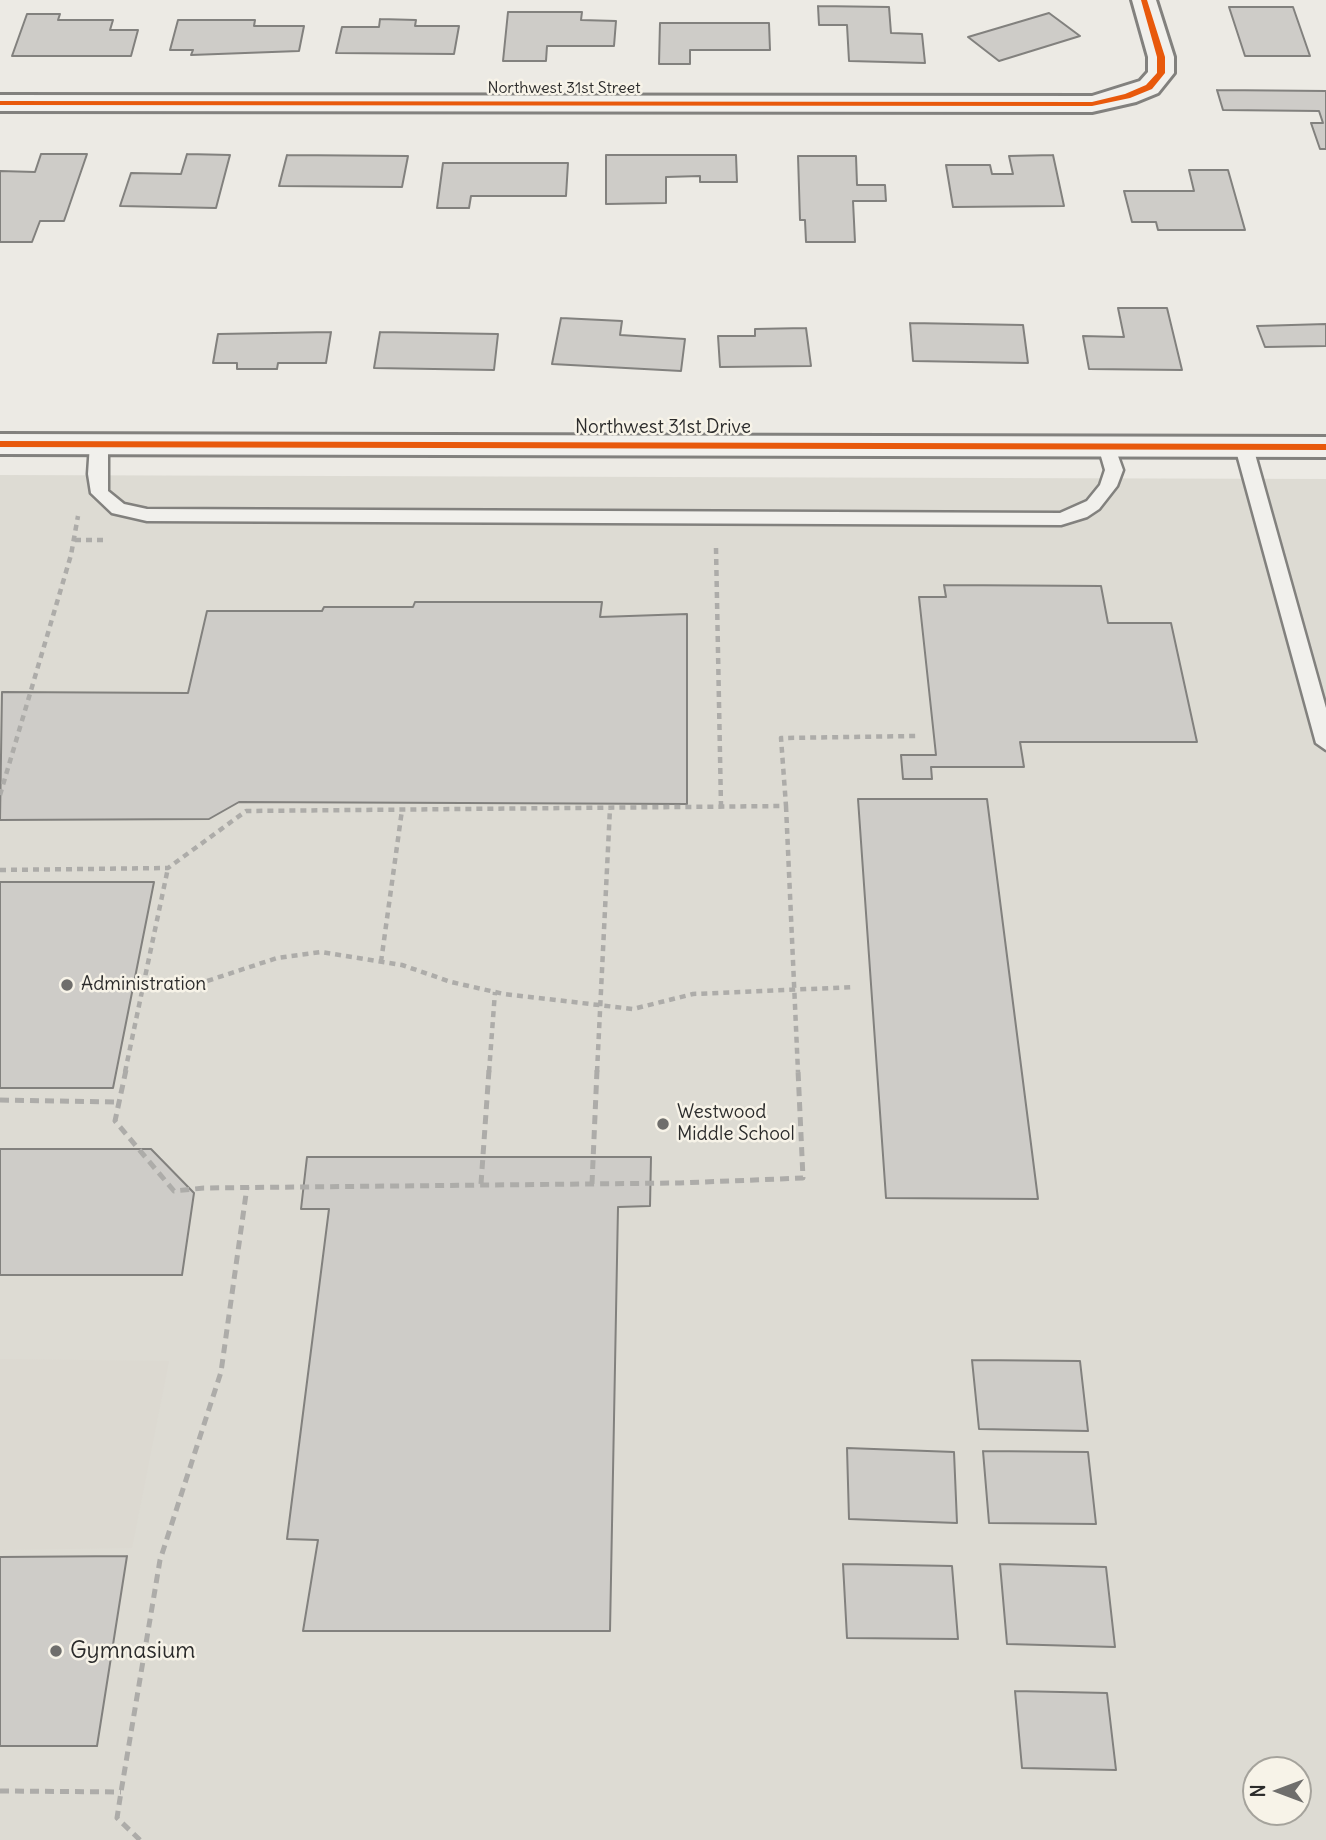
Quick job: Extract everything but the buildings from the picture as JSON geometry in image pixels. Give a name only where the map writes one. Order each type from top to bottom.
[{"type":"street","name":"Northwest 31st Street","points":[[0,103],[1092,104],[1127,96],[1149,87],[1161,73],[1161,57],[1143,0]]},
{"type":"street","name":"Northwest 31st Drive","points":[[0,444],[1326,447]]},
{"type":"lane","points":[[99,444],[97,474],[100,493],[118,509],[147,515],[1047,519],[1081,513],[1093,505],[1108,486],[1114,470],[1107,446]]},
{"type":"lane","points":[[1244,447],[1326,743]]},
{"type":"path","points":[[0,795],[75,540],[78,517],[75,506]]},
{"type":"path","points":[[75,540],[116,540]]},
{"type":"path","points":[[716,544],[721,806]]},
{"type":"path","points":[[168,868],[115,1121],[174,1191],[247,1187],[592,1184],[803,1178],[781,738],[917,736]]},
{"type":"path","points":[[0,870],[168,868],[246,811],[786,806]]},
{"type":"path","points":[[592,1184],[610,808]]},
{"type":"path","points":[[382,962],[402,810]]},
{"type":"path","points":[[142,988],[198,984],[277,958],[321,952],[382,962],[495,992],[633,1009],[694,994],[855,987]]},
{"type":"path","points":[[481,1184],[495,992]]},
{"type":"path","points":[[0,1100],[118,1102]]},
{"type":"path","points":[[140,1840],[117,1818],[121,1792],[160,1560],[222,1372],[247,1187]]},
{"type":"path","points":[[0,1791],[121,1792]]},
{"type":"shaded area","name":"Westwood Middle School","points":[[0,475],[1326,479],[1326,1840],[0,1840]]},
{"type":"shaded area","points":[[0,1359],[169,1361],[132,1548],[0,1550]]},
{"type":"cycle path","points":[[0,103],[1092,104],[1127,96],[1149,87],[1161,73],[1161,57],[1144,0]]},
{"type":"cycle path","points":[[0,444],[1326,447]]},
{"type":"place","name":"Administration","points":[[67,985]]},
{"type":"place","name":"Westwood Middle School","points":[[663,1124]]},
{"type":"place","name":"Gymnasium","points":[[56,1651]]}]
